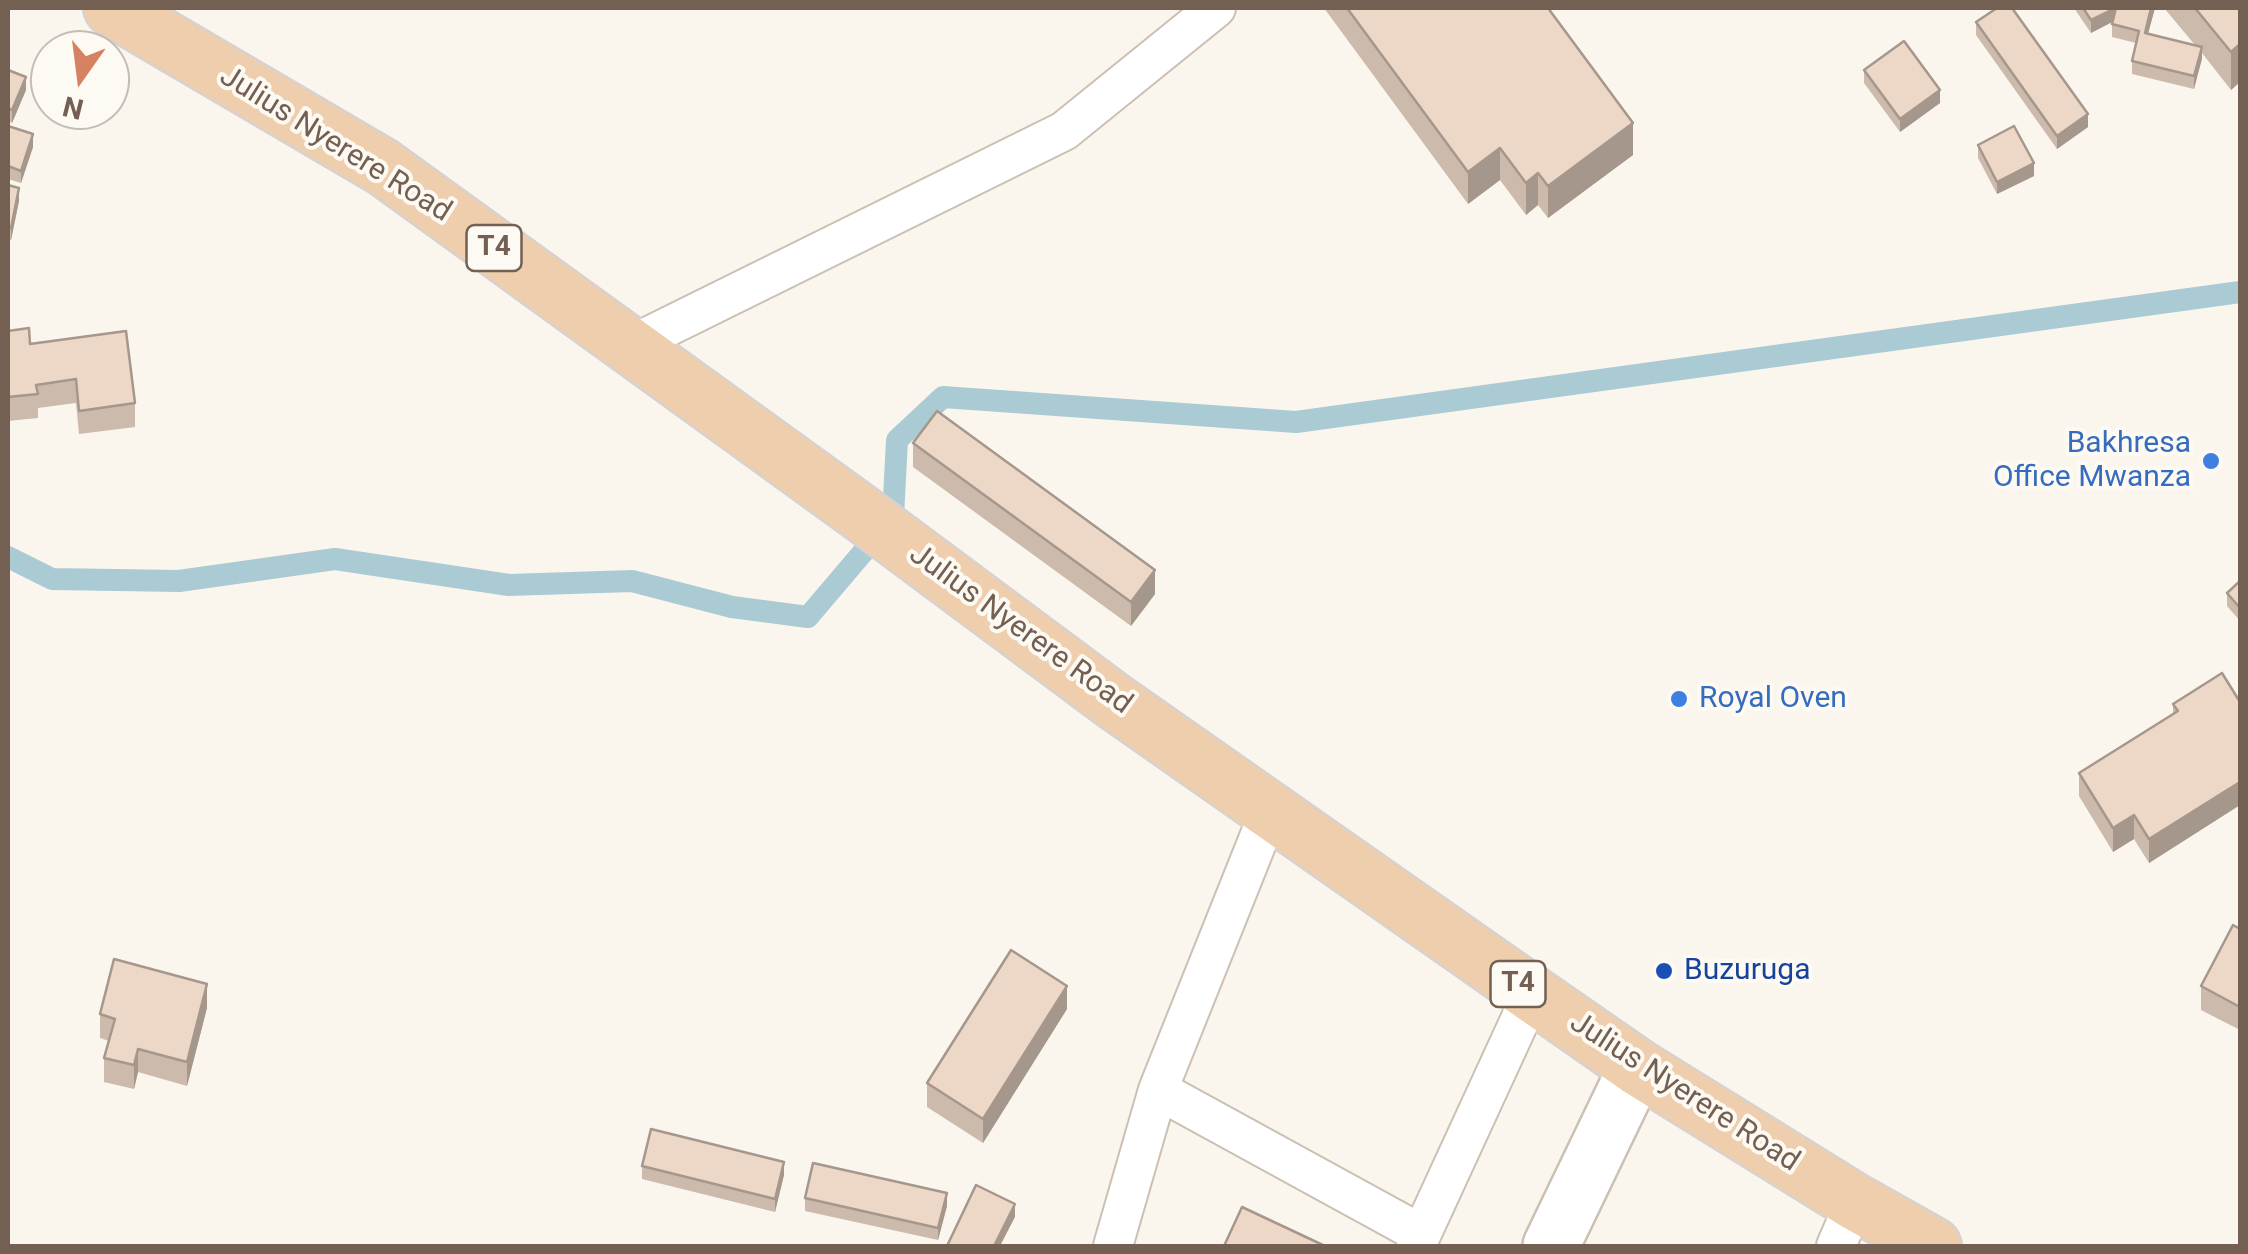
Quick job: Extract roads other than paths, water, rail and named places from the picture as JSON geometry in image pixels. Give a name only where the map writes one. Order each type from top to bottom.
[{"type":"highway","name":"Julius Nyerere Road","points":[[112,8],[382,167],[1116,702],[1638,1067],[1846,1224],[1933,1246]]},
{"type":"street","points":[[1551,1246],[1638,1067]]},
{"type":"lane","points":[[629,346],[1064,131],[1216,8]]},
{"type":"lane","points":[[1113,1246],[1158,1090],[1270,810]]},
{"type":"lane","points":[[1158,1090],[1419,1240],[1532,994]]},
{"type":"waterway","points":[[8,557],[52,579],[179,581],[335,559],[509,585],[632,581],[732,607],[808,617],[893,517],[897,440],[943,397],[1296,422],[2240,292]]},
{"type":"place","name":"Bakhresa Office Mwanza","points":[[2211,461]]},
{"type":"place","name":"Royal Oven","points":[[1679,699]]},
{"type":"place","name":"Buzuruga","points":[[1664,971]]}]
